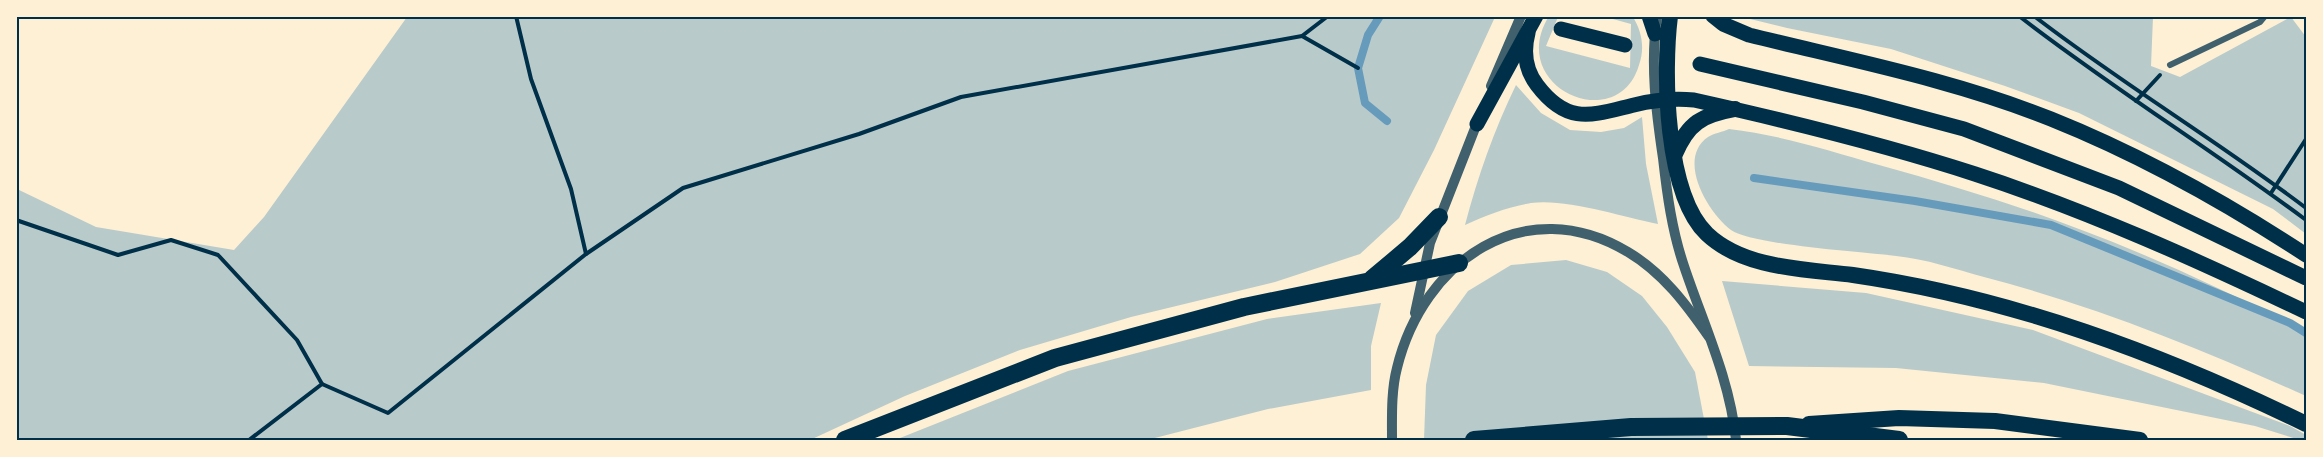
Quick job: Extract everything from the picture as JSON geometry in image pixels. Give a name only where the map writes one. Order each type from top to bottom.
[{"type":"highway","points":[[1670,16],[1662,100],[1685,201],[1707,234],[1737,254],[1766,263],[1949,292],[2072,326],[2245,394],[2307,424]]},
{"type":"highway","points":[[1674,155],[1683,136],[1700,120],[1713,113],[1735,109]]},
{"type":"highway","points":[[1367,282],[1410,247],[1439,217]]},
{"type":"highway","points":[[845,441],[1054,358],[1244,307],[1459,263]]},
{"type":"highway","points":[[1474,441],[1630,427],[1786,426],[1899,418],[1995,421],[2140,441]]},
{"type":"highway","points":[[1786,426],[1899,441]]},
{"type":"main road","points":[[1477,124],[1536,16]]},
{"type":"main road","points":[[1649,16],[1655,34]]},
{"type":"main road","points":[[1713,16],[1749,35],[1925,78],[2050,118],[2199,189],[2307,255]]},
{"type":"main road","points":[[1561,29],[1625,45]]},
{"type":"main road","points":[[1528,33],[1525,53],[1531,76],[1545,95],[1566,110],[1587,115],[1601,114],[1662,100],[1694,100],[1870,143],[1976,175],[2078,212],[2195,260],[2307,312]]},
{"type":"main road","points":[[1700,64],[1964,129],[2119,188],[2307,278]]},
{"type":"main road","points":[[2230,240],[2307,288]]},
{"type":"street","points":[[1392,441],[1396,369],[1413,322],[1424,270],[1439,217],[1497,70],[1521,16]]},
{"type":"street","points":[[1657,16],[1653,55],[1662,100],[1665,177],[1674,227],[1683,263],[1723,374],[1734,417],[1736,441]]},
{"type":"street","points":[[2170,65],[2260,22],[2265,16]]},
{"type":"street","points":[[1413,322],[1438,285],[1459,263],[1498,239],[1519,233],[1560,228],[1581,231],[1603,238],[1629,252],[1654,270],[1680,296],[1710,337]]},
{"type":"path","points":[[516,16],[531,79],[571,189],[585,254]]},
{"type":"path","points":[[16,220],[118,255],[171,240],[218,255],[297,340],[322,384],[388,413],[585,254],[683,188],[859,134],[962,97],[1302,36],[1328,16]]},
{"type":"path","points":[[2019,16],[2098,76],[2307,219]]},
{"type":"path","points":[[2034,16],[2096,63],[2307,208]]},
{"type":"path","points":[[1302,36],[1358,68]]},
{"type":"path","points":[[2136,100],[2170,65]]},
{"type":"path","points":[[2271,193],[2307,139]]},
{"type":"path","points":[[249,441],[322,384]]},
{"type":"shaded area","points":[[1549,16],[1558,17],[1546,46],[1630,68],[1631,24],[1602,16],[1633,17],[1639,28],[1642,52],[1639,65],[1627,86],[1610,98],[1590,100],[1570,94],[1553,82],[1542,64],[1539,41]]},
{"type":"shaded area","points":[[407,17],[1495,17],[1434,150],[1399,218],[1360,254],[1275,282],[1131,317],[1020,350],[905,396],[810,440],[17,440],[17,189],[96,227],[234,250],[264,217]]},
{"type":"shaded area","points":[[1742,17],[2153,17],[2151,66],[2180,77],[2291,17],[2306,37],[2306,234],[2273,209],[2079,113],[1891,49]]},
{"type":"shaded area","points":[[1516,85],[1541,113],[1570,130],[1601,132],[1624,128],[1642,117],[1646,164],[1658,224],[1594,209],[1545,202],[1506,209],[1465,225],[1487,154]]},
{"type":"shaded area","points":[[1729,129],[1805,144],[1980,195],[2108,240],[2194,277],[2306,331],[2306,396],[2148,330],[2026,289],[1918,259],[1784,244],[1761,240],[1731,230],[1705,199],[1695,172],[1695,158],[1699,147],[1713,134]]},
{"type":"shaded area","points":[[1566,260],[1607,272],[1642,296],[1667,327],[1695,372],[1708,440],[1424,440],[1426,385],[1436,335],[1468,291],[1511,265]]},
{"type":"shaded area","points":[[1722,281],[1866,293],[2033,330],[2290,426],[2306,435],[2306,440],[2255,426],[2044,383],[1896,368],[1749,366]]},
{"type":"shaded area","points":[[1381,303],[1371,346],[1371,390],[1268,409],[1147,440],[895,440],[1068,371],[1267,319]]},
{"type":"waterway","points":[[1380,16],[1368,35],[1358,68],[1365,103],[1387,121]]},
{"type":"waterway","points":[[1754,178],[1915,201],[2051,225],[2290,323],[2306,333]]}]
